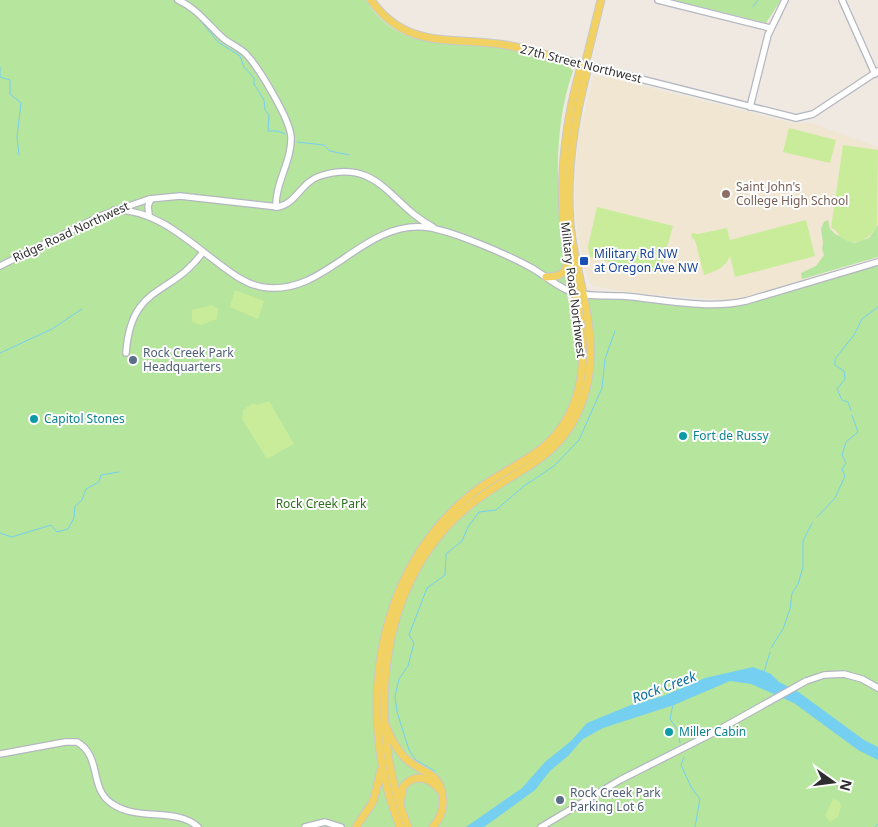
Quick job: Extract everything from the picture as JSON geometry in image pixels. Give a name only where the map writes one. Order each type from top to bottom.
[{"type":"main road","name":"27th Street Northwest","points":[[371,0],[390,22],[412,35],[505,45],[585,65]]},
{"type":"main road","name":"Military Road Northwest","points":[[403,824],[389,770],[383,716],[384,680],[391,642],[404,597],[423,558],[445,529],[464,509],[485,493],[537,462],[550,452],[569,430],[579,410],[589,374],[591,352],[583,293],[572,238],[570,198],[573,142],[587,72],[585,65],[601,0]]},
{"type":"main road","name":"Military Road Northwest","points":[[403,824],[380,760],[376,711],[378,667],[397,596],[418,554],[442,521],[473,493],[538,453],[554,437],[566,420],[576,398],[582,369],[581,339],[568,263],[563,215],[566,143],[578,78],[580,70],[585,65]]},
{"type":"main road","points":[[546,277],[559,276],[566,269],[568,263]]},
{"type":"main road","points":[[383,716],[396,747],[406,759],[436,778],[442,793],[441,815],[433,827]]},
{"type":"main road","points":[[356,827],[366,814],[375,796],[381,771],[380,760]]},
{"type":"main road","points":[[400,808],[402,789],[414,779],[430,780],[442,793]]},
{"type":"street","points":[[178,0],[194,9],[223,38],[246,54],[287,120],[291,143],[277,194],[276,207],[291,202],[304,185],[314,178],[351,172],[376,180],[411,214],[440,230],[513,258],[574,293],[732,304],[878,262]]},
{"type":"street","points":[[658,0],[770,28]]},
{"type":"street","points":[[750,107],[770,28],[785,0]]},
{"type":"street","points":[[842,0],[876,72]]},
{"type":"street","name":"27th Street Northwest","points":[[585,65],[801,118],[813,114],[876,72]]},
{"type":"street","name":"Ridge Road Northwest","points":[[0,266],[114,210],[151,199],[180,196],[276,207]]},
{"type":"street","points":[[150,215],[148,206],[151,199]]},
{"type":"street","points":[[114,210],[134,211],[150,215],[245,282],[262,287],[282,288],[306,282],[364,244],[384,235],[408,228],[425,227],[440,230]]},
{"type":"street","points":[[408,228],[411,214]]},
{"type":"street","points":[[126,353],[130,326],[139,308],[153,292],[183,274],[203,252]]},
{"type":"street","points":[[541,827],[620,780],[770,702],[800,684],[833,673],[862,678],[878,688]]},
{"type":"street","points":[[0,754],[65,742],[77,742],[90,754],[99,790],[110,803],[133,813],[180,818],[198,827]]},
{"type":"street","points":[[304,827],[320,822],[341,827]]},
{"type":"shaded area","name":"Saint John's College High School","points":[[594,76],[601,76],[791,123],[811,123],[878,147],[878,256],[750,296],[728,300],[635,293],[593,286],[589,281],[578,237],[575,210],[575,178],[579,134]]},
{"type":"green space","name":"Rock Creek Park","points":[[0,0],[366,0],[376,14],[389,26],[420,40],[503,48],[567,65],[573,71],[560,127],[558,185],[568,300],[603,298],[730,307],[878,264],[878,827],[0,827]]},
{"type":"green space","points":[[674,0],[781,0],[766,23]]},
{"type":"green space","points":[[789,128],[836,140],[830,163],[783,152]]},
{"type":"green space","points":[[843,145],[878,150],[877,226],[870,235],[856,242],[845,240],[831,228]]},
{"type":"green space","points":[[597,207],[673,226],[661,269],[657,274],[590,257],[588,246]]},
{"type":"green space","points":[[806,220],[815,256],[735,277],[730,256],[723,266],[704,275],[695,240],[691,237],[692,233],[698,234],[727,228],[730,240]]},
{"type":"green space","points":[[828,220],[830,229],[835,234],[854,243],[869,238],[878,225],[878,257],[802,279],[801,273],[816,266],[824,255],[821,229],[824,222]]},
{"type":"green space","points":[[235,290],[264,301],[258,319],[230,307]]},
{"type":"green space","points":[[212,305],[218,309],[217,319],[201,325],[192,322],[192,310]]},
{"type":"green space","points":[[269,401],[294,444],[267,459],[242,419],[243,410],[253,403],[257,405]]},
{"type":"green space","points":[[833,799],[839,801],[841,806],[838,817],[830,822],[825,816]]},
{"type":"water","points":[[753,667],[771,674],[779,682],[797,691],[864,740],[878,747],[878,760],[858,750],[794,703],[751,684],[730,681],[674,705],[603,728],[583,739],[568,756],[550,771],[535,790],[484,827],[466,827],[522,788],[545,762],[571,741],[587,723],[631,705],[663,696],[705,678]]},
{"type":"waterway","points":[[753,7],[758,0]]},
{"type":"waterway","points":[[195,14],[218,42],[240,56],[244,67],[254,78],[254,84],[264,100],[265,110],[269,115],[268,131],[278,131],[285,134]]},
{"type":"waterway","points":[[0,67],[0,77],[10,80],[10,94],[21,103],[17,137],[19,155]]},
{"type":"waterway","points":[[297,142],[324,145],[330,151],[349,155]]},
{"type":"waterway","points":[[851,410],[848,402],[842,400],[837,389],[845,379],[844,371],[835,365],[835,359],[854,335],[862,319],[878,307]]},
{"type":"waterway","points":[[0,353],[52,329],[82,309]]},
{"type":"waterway","points":[[435,771],[416,760],[409,750],[397,712],[395,696],[399,679],[408,666],[414,643],[409,635],[427,588],[445,575],[446,554],[462,541],[468,527],[479,512],[496,510],[524,486],[554,466],[579,440],[602,388],[605,359],[615,331]]},
{"type":"waterway","points":[[817,517],[835,498],[845,476],[842,469],[846,463],[842,455],[846,442],[858,432],[852,415]]},
{"type":"waterway","points":[[0,533],[12,537],[51,525],[57,532],[68,529],[74,518],[75,506],[82,500],[86,489],[99,482],[101,475],[119,472]]},
{"type":"waterway","points":[[771,648],[783,629],[790,609],[792,593],[798,584],[803,567],[803,541],[812,523]]},
{"type":"waterway","points":[[764,672],[770,652]]},
{"type":"waterway","points":[[673,704],[670,719],[678,730],[680,743]]},
{"type":"waterway","points":[[684,757],[681,765],[691,787],[700,799],[695,827]]},
{"type":"waterway","points":[[875,827],[878,824]]},
{"type":"place","name":"Saint John's College High School","points":[[726,194]]},
{"type":"place","name":"Military Rd NW at Oregon Ave NW","points":[[584,261]]},
{"type":"place","name":"Rock Creek Park Headquarters","points":[[133,360]]},
{"type":"place","name":"Capitol Stones","points":[[34,419]]},
{"type":"place","name":"Fort de Russy","points":[[683,436]]},
{"type":"place","name":"Miller Cabin","points":[[669,732]]},
{"type":"place","name":"Rock Creek Park Parking Lot 6","points":[[560,800]]},
{"type":"water label","name":"Rock Creek","points":[[664,687]]}]
